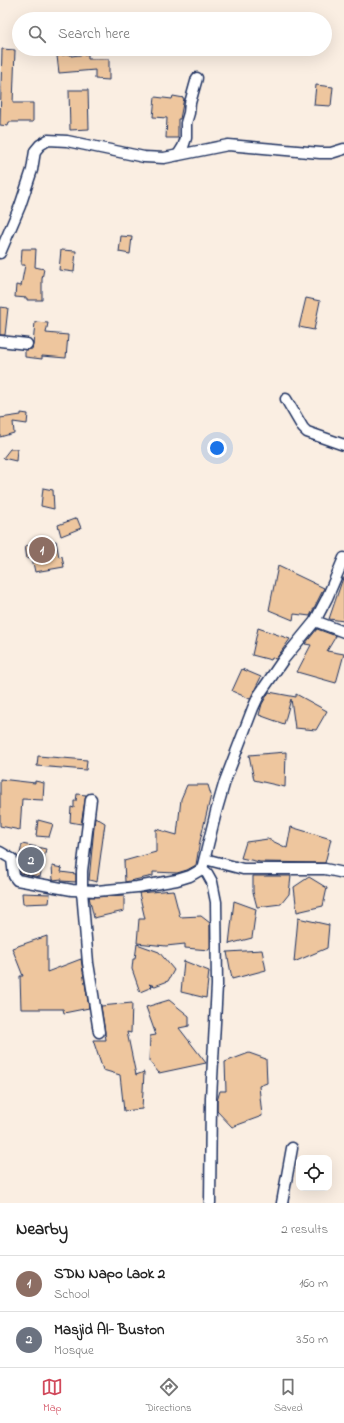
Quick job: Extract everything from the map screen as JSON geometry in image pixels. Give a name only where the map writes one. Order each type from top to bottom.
[{"type":"street","points":[[178,155],[186,138],[186,123],[196,78]]},
{"type":"street","points":[[0,253],[20,206],[32,170],[35,151],[40,145],[48,140],[67,140],[144,157],[164,158],[228,145],[320,153],[331,153],[344,149]]},
{"type":"street","points":[[0,342],[27,344]]},
{"type":"street","points":[[286,399],[299,423],[307,432],[344,445]]},
{"type":"street","points":[[0,852],[12,859],[14,876],[17,880],[82,891],[137,887],[177,880],[190,876],[203,864],[225,781],[259,695],[283,660],[315,621],[327,598],[344,558]]},
{"type":"street","points":[[315,621],[344,632]]},
{"type":"street","points":[[91,799],[82,871],[82,891],[88,963],[99,1032]]},
{"type":"street","points":[[203,864],[243,869],[325,869],[344,873]]},
{"type":"street","points":[[203,864],[212,882],[216,902],[217,985],[211,1098],[210,1203]]},
{"type":"street","points":[[282,1203],[292,1148]]},
{"type":"building","points":[[2,49],[12,50],[12,56],[15,56],[13,103],[33,103],[33,122],[9,122],[8,126],[0,125]]},
{"type":"building","points":[[57,56],[88,56],[88,59],[109,59],[109,80],[95,79],[95,70],[59,73]]},
{"type":"building","points":[[316,85],[333,87],[331,106],[314,105]]},
{"type":"building","points":[[69,90],[88,90],[89,129],[70,130]]},
{"type":"building","points":[[173,96],[184,98],[180,119],[178,119],[178,138],[166,138],[167,118],[153,117],[155,97],[172,99]]},
{"type":"building","points":[[121,236],[132,237],[130,254],[119,252]]},
{"type":"building","points":[[22,249],[36,249],[35,267],[44,269],[42,279],[42,300],[27,300],[27,298],[15,297],[16,285],[21,286],[25,265],[21,265]]},
{"type":"building","points":[[61,250],[76,251],[74,272],[59,270]]},
{"type":"building","points":[[306,298],[320,301],[314,330],[299,327]]},
{"type":"building","points":[[0,307],[8,308],[5,335],[0,335]]},
{"type":"building","points":[[35,322],[48,323],[46,333],[68,335],[66,358],[42,356],[42,359],[25,357],[25,350],[32,349]]},
{"type":"building","points":[[21,413],[28,414],[27,424],[13,422],[14,433],[0,437],[0,418],[21,415]]},
{"type":"building","points":[[10,449],[17,449],[16,461],[3,458]]},
{"type":"building","points":[[43,488],[53,490],[54,509],[41,506]]},
{"type":"building","points":[[77,518],[81,528],[61,536],[58,525]]},
{"type":"building","points":[[56,541],[59,557],[62,556],[64,567],[35,572],[32,558],[27,559],[25,546]]},
{"type":"building","points":[[278,566],[324,588],[310,616],[294,614],[293,620],[269,610]]},
{"type":"building","points":[[343,578],[344,621],[329,619]]},
{"type":"building","points":[[258,628],[290,639],[276,659],[272,658],[271,660],[252,655]]},
{"type":"building","points":[[317,629],[336,636],[327,651],[344,654],[336,683],[297,672],[311,645],[305,644]]},
{"type":"building","points":[[242,669],[261,677],[250,699],[232,691]]},
{"type":"building","points":[[269,692],[296,697],[296,694],[327,711],[316,730],[295,728],[291,699],[284,724],[259,715],[262,704]]},
{"type":"building","points":[[286,752],[285,787],[254,780],[249,755]]},
{"type":"building","points":[[38,756],[87,760],[86,770],[37,766]]},
{"type":"building","points":[[0,779],[44,783],[43,800],[22,799],[20,830],[0,826]]},
{"type":"building","points":[[187,785],[208,785],[211,795],[196,865],[177,873],[153,872],[153,876],[125,882],[124,861],[156,852],[156,829],[177,835],[181,799]]},
{"type":"building","points":[[77,794],[86,795],[81,824],[70,822],[71,807],[74,808],[74,801],[76,801]]},
{"type":"building","points":[[95,817],[105,823],[97,882],[89,880]]},
{"type":"building","points":[[38,820],[53,824],[49,837],[36,836]]},
{"type":"building","points":[[291,827],[331,839],[325,863],[260,862],[241,858],[246,842],[268,839],[287,848]]},
{"type":"building","points":[[22,844],[46,849],[40,877],[20,873],[19,859]]},
{"type":"building","points":[[52,866],[62,868],[61,872],[76,874],[76,882],[61,881],[62,879],[53,880]]},
{"type":"building","points":[[253,876],[291,876],[289,894],[281,904],[257,907],[253,892]]},
{"type":"building","points":[[309,877],[327,888],[323,906],[297,912],[294,887]]},
{"type":"building","points":[[173,890],[180,917],[201,916],[210,923],[209,950],[185,948],[185,944],[166,946],[137,943],[139,919],[145,919],[139,893]]},
{"type":"building","points":[[22,893],[50,894],[49,903],[23,904]]},
{"type":"building","points":[[124,895],[124,911],[94,918],[89,897]]},
{"type":"building","points":[[234,901],[256,909],[252,938],[229,944]]},
{"type":"building","points":[[298,918],[329,925],[327,948],[294,962]]},
{"type":"building","points":[[47,936],[47,972],[81,959],[89,1008],[64,1013],[63,1009],[21,1009],[20,976],[23,976],[12,948]]},
{"type":"building","points":[[137,944],[159,952],[174,970],[168,981],[155,986],[149,984],[152,987],[140,992],[132,969]]},
{"type":"building","points":[[262,950],[266,970],[232,979],[227,952]]},
{"type":"building","points":[[184,961],[209,971],[206,998],[181,992]]},
{"type":"building","points":[[169,1000],[189,1016],[189,1026],[179,1028],[206,1063],[159,1073],[149,1061],[150,1036],[156,1035],[146,1007]]},
{"type":"building","points":[[132,1003],[131,1033],[127,1032],[136,1075],[144,1072],[142,1109],[124,1111],[120,1075],[103,1070],[93,1040],[106,1040],[101,1006]]},
{"type":"building","points":[[249,1053],[266,1059],[267,1083],[259,1086],[262,1116],[232,1127],[217,1111],[217,1101],[220,1091],[226,1091],[225,1062]]},
{"type":"place","name":"SDN Napo Laok 2","points":[[42,550]]},
{"type":"place","name":"Masjid Al- Buston","points":[[31,860]]}]
